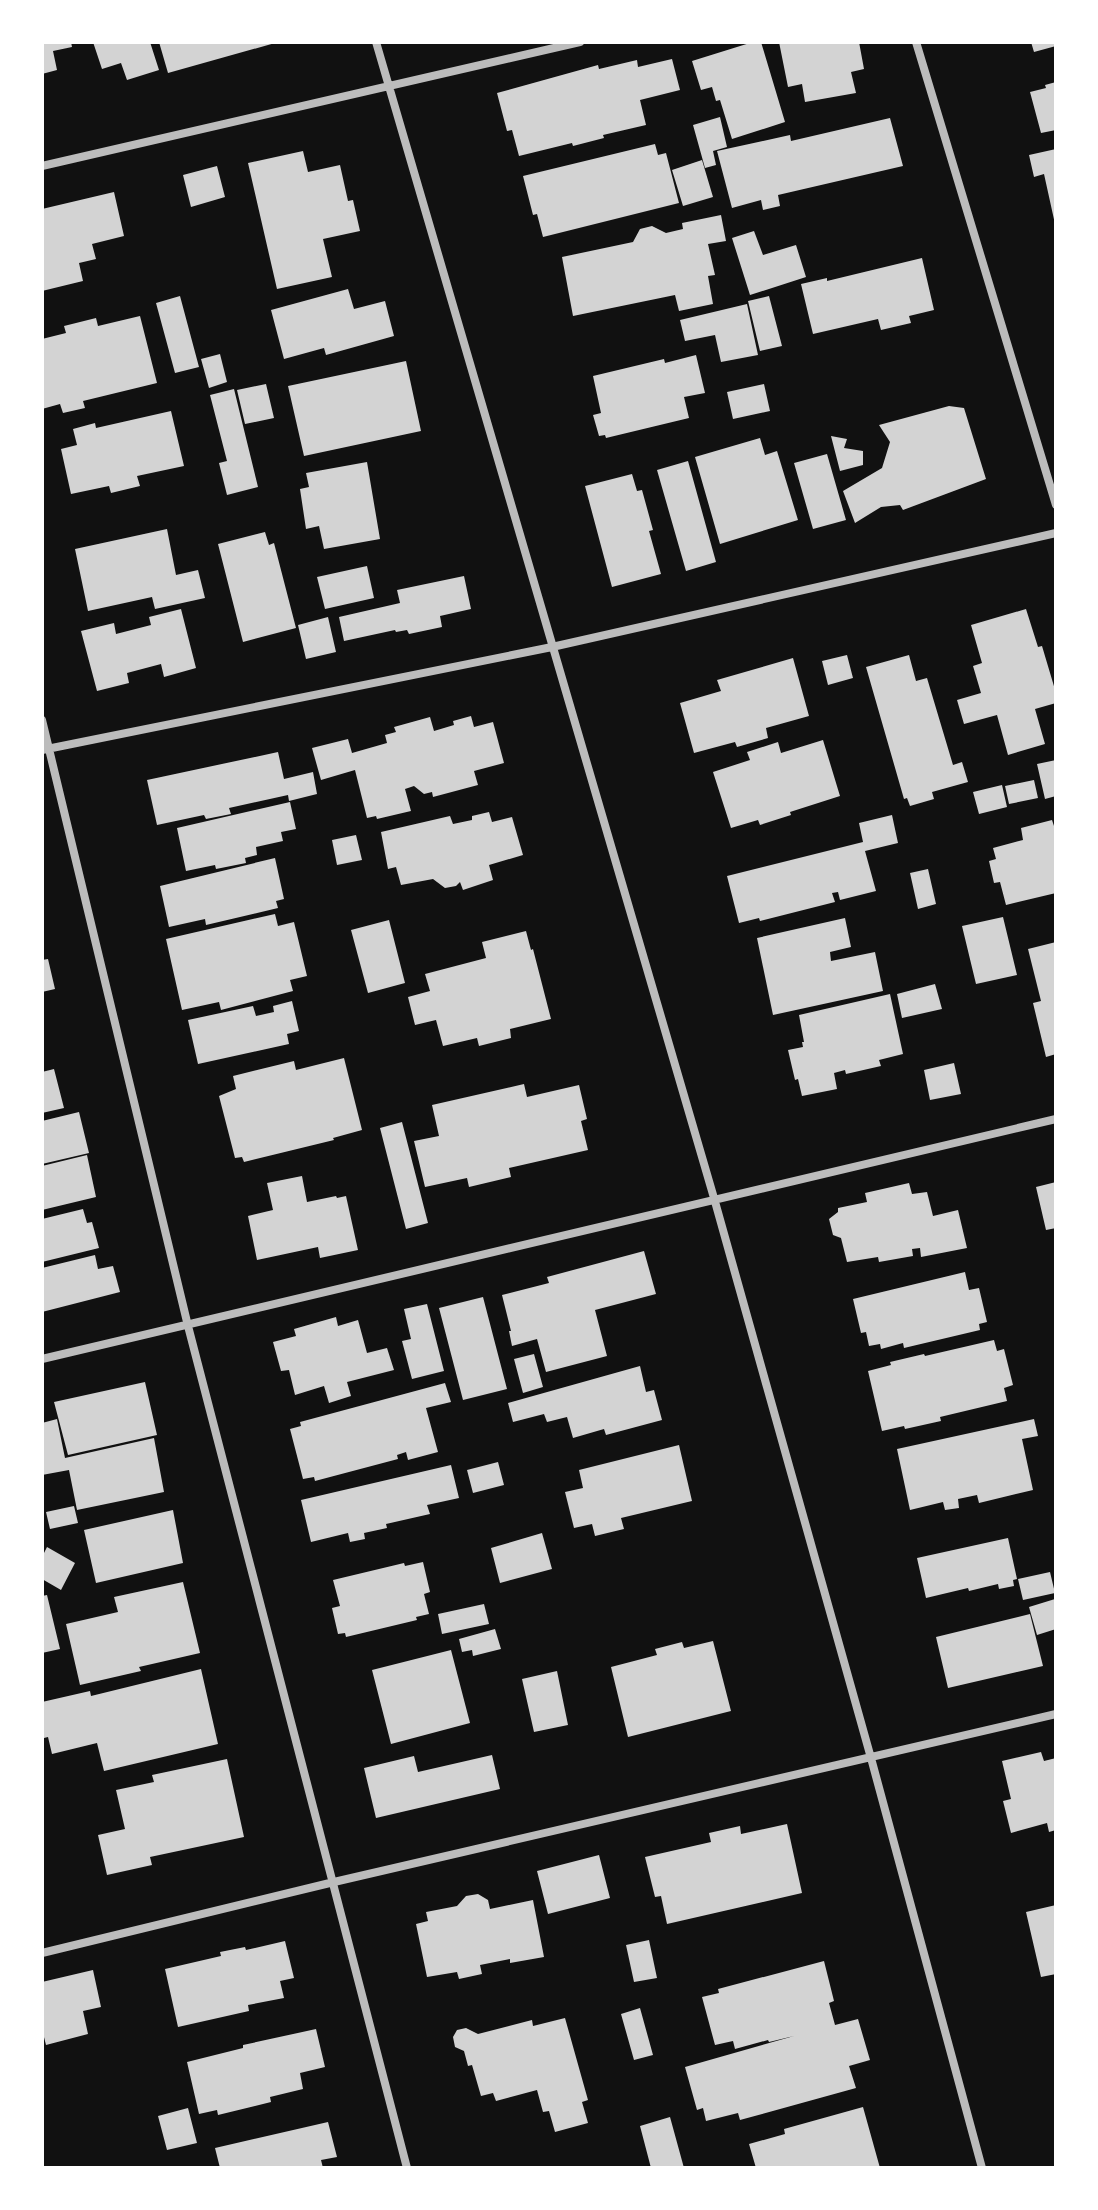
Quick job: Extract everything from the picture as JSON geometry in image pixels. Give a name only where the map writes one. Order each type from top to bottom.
[{"type":"street","points":[[376,42],[714,1198],[982,2168]]},
{"type":"street","points":[[42,166],[580,42]]},
{"type":"street","points":[[916,42],[1056,505]]},
{"type":"street","points":[[46,749],[552,647],[1056,533]]},
{"type":"street","points":[[42,720],[46,749],[188,1326],[407,2168]]},
{"type":"street","points":[[42,1359],[1056,1119]]},
{"type":"street","points":[[42,1953],[1056,1714]]},
{"type":"building","points":[[42,42],[71,42],[72,47],[53,51],[57,70],[42,74]]},
{"type":"building","points":[[93,42],[150,42],[159,70],[127,80],[121,63],[102,69]]},
{"type":"building","points":[[159,42],[275,42],[275,43],[168,73]]},
{"type":"building","points":[[761,42],[785,122],[732,139],[720,100],[716,101],[712,87],[701,90],[692,61]]},
{"type":"building","points":[[779,42],[859,42],[864,69],[851,72],[856,93],[805,102],[802,84],[788,87]]},
{"type":"building","points":[[1031,42],[1056,42],[1056,46],[1034,52]]},
{"type":"building","points":[[672,59],[680,90],[640,100],[646,125],[573,146],[572,143],[519,156],[512,130],[507,131],[497,93],[598,65],[599,69],[637,60],[638,67]]},
{"type":"building","points":[[1056,82],[1056,130],[1041,133],[1030,92]]},
{"type":"building","points":[[720,117],[727,147],[713,151],[716,165],[705,168],[693,125]]},
{"type":"building","points":[[890,118],[903,166],[778,195],[780,206],[763,210],[761,200],[732,208],[717,151],[790,135],[791,141]]},
{"type":"building","points":[[655,144],[658,155],[666,153],[679,203],[543,237],[537,214],[533,215],[523,176]]},
{"type":"building","points":[[1056,149],[1055,224],[1044,174],[1034,177],[1029,155]]},
{"type":"building","points":[[303,151],[308,172],[340,165],[348,201],[353,200],[360,231],[323,239],[332,277],[277,289],[248,163]]},
{"type":"building","points":[[702,160],[713,197],[683,206],[672,170]]},
{"type":"building","points":[[217,166],[225,197],[191,207],[183,175]]},
{"type":"building","points":[[114,192],[124,236],[92,244],[96,259],[79,263],[83,281],[42,291],[42,209]]},
{"type":"building","points":[[721,215],[726,241],[708,244],[715,275],[708,276],[713,304],[679,311],[675,295],[573,316],[562,257],[633,242],[640,229],[652,226],[666,233],[683,229],[682,223]]},
{"type":"building","points":[[754,231],[763,255],[796,245],[806,277],[750,295],[732,238]]},
{"type":"building","points":[[922,258],[934,310],[909,316],[911,323],[881,330],[878,319],[813,334],[801,284],[827,278],[827,281]]},
{"type":"building","points":[[348,289],[354,309],[385,301],[394,336],[326,355],[324,348],[284,359],[271,310]]},
{"type":"building","points":[[180,296],[199,367],[175,373],[156,303]]},
{"type":"building","points":[[769,296],[782,346],[760,351],[748,301]]},
{"type":"building","points":[[747,304],[758,355],[721,362],[715,335],[685,341],[680,320]]},
{"type":"building","points":[[140,316],[157,383],[83,401],[85,408],[63,413],[60,404],[42,409],[42,339],[66,333],[64,326],[96,318],[98,326]]},
{"type":"building","points":[[220,354],[227,382],[209,388],[201,359]]},
{"type":"building","points":[[696,355],[705,393],[684,397],[689,418],[606,438],[605,435],[599,436],[593,415],[601,413],[593,376],[664,359],[665,363]]},
{"type":"building","points":[[406,361],[421,431],[304,456],[288,386]]},
{"type":"building","points":[[266,384],[274,418],[245,424],[237,390]]},
{"type":"building","points":[[764,384],[770,411],[733,419],[727,392]]},
{"type":"building","points":[[234,389],[258,487],[227,495],[219,463],[227,461],[210,395]]},
{"type":"building","points":[[949,406],[964,408],[986,479],[903,510],[900,505],[881,507],[855,523],[843,491],[882,468],[890,442],[879,425]]},
{"type":"building","points":[[171,411],[184,466],[137,476],[140,486],[111,493],[109,486],[71,494],[61,449],[77,445],[73,429],[95,423],[96,428]]},
{"type":"building","points":[[831,436],[847,439],[844,448],[863,451],[863,465],[840,471]]},
{"type":"building","points":[[760,438],[765,455],[777,451],[798,520],[720,544],[695,457]]},
{"type":"building","points":[[827,454],[846,520],[813,529],[794,463]]},
{"type":"building","points":[[688,461],[716,562],[686,571],[657,470]]},
{"type":"building","points":[[367,462],[380,539],[324,549],[319,526],[306,529],[300,489],[309,487],[306,473]]},
{"type":"building","points":[[632,474],[637,491],[642,490],[661,574],[612,587],[585,486]]},
{"type":"building","points":[[167,529],[176,575],[198,570],[205,598],[155,609],[152,597],[88,611],[75,549]]},
{"type":"building","points":[[265,532],[269,545],[274,543],[296,628],[243,642],[218,544]]},
{"type":"building","points":[[367,566],[374,598],[325,609],[317,577]]},
{"type":"building","points":[[464,576],[471,609],[440,616],[442,627],[409,634],[407,630],[395,630],[344,641],[339,617],[400,603],[397,590]]},
{"type":"building","points":[[181,609],[196,668],[164,677],[161,664],[127,673],[129,683],[97,691],[81,631],[114,623],[116,634],[151,625],[149,617]]},
{"type":"building","points":[[1026,609],[1038,647],[1042,646],[1056,703],[1035,709],[1045,744],[1008,755],[997,715],[964,724],[957,700],[981,693],[973,666],[982,663],[971,625]]},
{"type":"building","points":[[328,617],[336,652],[306,659],[298,625]]},
{"type":"building","points":[[847,655],[853,678],[828,685],[822,661]]},
{"type":"building","points":[[909,655],[916,681],[927,678],[953,765],[962,762],[968,782],[932,792],[934,799],[910,806],[907,798],[904,799],[866,667]]},
{"type":"building","points":[[793,658],[809,716],[766,728],[768,738],[737,747],[735,742],[694,753],[680,703],[721,691],[717,680]]},
{"type":"building","points":[[471,716],[474,727],[493,722],[504,763],[474,771],[478,785],[433,797],[432,792],[424,794],[414,786],[405,789],[411,811],[377,819],[376,816],[367,818],[355,770],[321,780],[312,748],[348,739],[352,753],[387,743],[385,735],[396,732],[394,727],[430,717],[434,731]]},
{"type":"building","points":[[823,740],[840,796],[760,825],[758,820],[731,828],[713,772],[750,760],[747,752],[778,742],[781,753]]},
{"type":"building","points":[[278,752],[284,779],[313,772],[317,794],[289,801],[288,795],[229,808],[231,814],[206,819],[204,815],[157,825],[147,780]]},
{"type":"building","points":[[1056,760],[1056,796],[1045,799],[1037,764]]},
{"type":"building","points":[[1034,780],[1038,798],[1009,804],[1005,786]]},
{"type":"building","points":[[1002,785],[1007,807],[979,814],[973,792]]},
{"type":"building","points":[[290,802],[296,829],[281,832],[283,841],[256,847],[257,855],[245,858],[246,863],[186,871],[177,828]]},
{"type":"building","points":[[489,812],[492,822],[512,817],[523,855],[489,865],[493,880],[463,890],[460,882],[445,888],[433,879],[401,885],[396,867],[388,869],[381,832],[450,816],[453,824]]},
{"type":"building","points":[[892,815],[898,843],[865,851],[876,891],[840,900],[838,892],[832,893],[835,902],[760,921],[759,918],[739,923],[727,876],[863,842],[859,823]]},
{"type":"building","points":[[1052,820],[1056,826],[1056,893],[1006,905],[1000,882],[994,883],[989,861],[996,859],[993,848],[1023,840],[1021,828]]},
{"type":"building","points":[[356,835],[362,860],[337,865],[332,840]]},
{"type":"building","points":[[275,858],[284,899],[276,901],[278,908],[206,925],[205,919],[169,927],[160,886]]},
{"type":"building","points":[[928,869],[936,904],[918,909],[910,873]]},
{"type":"building","points":[[275,914],[278,926],[294,922],[307,976],[290,980],[293,991],[221,1010],[219,1002],[182,1010],[166,939]]},
{"type":"building","points":[[1003,917],[1017,975],[976,984],[962,926]]},
{"type":"building","points":[[845,918],[851,947],[830,952],[831,961],[875,952],[883,991],[773,1015],[757,938]]},
{"type":"building","points":[[389,920],[405,983],[368,993],[351,930]]},
{"type":"building","points":[[526,931],[551,1019],[510,1029],[511,1038],[479,1046],[477,1038],[443,1046],[436,1020],[415,1025],[408,997],[430,991],[425,974],[486,958],[482,942]]},
{"type":"building","points":[[1056,942],[1056,1054],[1046,1057],[1033,1003],[1041,1001],[1028,949]]},
{"type":"building","points":[[48,959],[55,989],[42,992],[42,960]]},
{"type":"building","points":[[935,984],[942,1009],[902,1018],[897,994]]},
{"type":"building","points":[[890,994],[903,1054],[879,1060],[881,1066],[846,1074],[845,1070],[834,1073],[837,1089],[802,1096],[788,1050],[803,1047],[799,1015]]},
{"type":"building","points":[[292,1001],[299,1031],[287,1034],[289,1044],[198,1064],[188,1020],[253,1006],[256,1016],[274,1012],[273,1006]]},
{"type":"building","points":[[344,1058],[362,1130],[244,1162],[242,1157],[235,1158],[219,1096],[236,1089],[233,1076],[294,1061],[296,1070]]},
{"type":"building","points":[[954,1063],[961,1094],[930,1100],[924,1070]]},
{"type":"building","points":[[54,1069],[64,1108],[42,1113],[42,1072]]},
{"type":"building","points":[[524,1084],[527,1097],[579,1085],[587,1119],[581,1121],[588,1150],[509,1168],[511,1177],[469,1187],[467,1178],[425,1187],[414,1141],[439,1136],[432,1105]]},
{"type":"building","points":[[79,1112],[89,1153],[42,1164],[42,1121]]},
{"type":"building","points":[[402,1122],[428,1223],[406,1229],[380,1128]]},
{"type":"building","points":[[87,1155],[96,1197],[42,1210],[42,1166]]},
{"type":"building","points":[[302,1176],[307,1202],[346,1196],[358,1250],[320,1258],[318,1247],[257,1260],[248,1216],[273,1210],[267,1183]]},
{"type":"building","points":[[1056,1182],[1056,1228],[1046,1230],[1036,1187]]},
{"type":"building","points":[[909,1183],[912,1194],[927,1192],[933,1216],[958,1210],[967,1248],[921,1257],[920,1248],[912,1249],[913,1256],[879,1262],[878,1257],[847,1262],[841,1238],[833,1235],[829,1219],[838,1212],[838,1208],[867,1202],[865,1193]]},
{"type":"building","points":[[83,1209],[87,1223],[92,1222],[99,1248],[42,1262],[42,1219]]},
{"type":"building","points":[[644,1251],[656,1294],[595,1310],[607,1356],[546,1372],[537,1339],[512,1346],[502,1295],[549,1283],[547,1277]]},
{"type":"building","points":[[95,1255],[98,1269],[113,1266],[120,1292],[42,1312],[42,1268]]},
{"type":"building","points":[[965,1272],[969,1290],[979,1288],[987,1322],[979,1324],[980,1330],[904,1348],[903,1343],[881,1349],[880,1344],[869,1346],[866,1332],[861,1333],[853,1299]]},
{"type":"building","points":[[483,1297],[507,1389],[463,1400],[439,1308]]},
{"type":"building","points":[[427,1304],[444,1371],[412,1379],[402,1341],[411,1339],[404,1309]]},
{"type":"building","points":[[336,1317],[338,1326],[358,1320],[367,1353],[387,1348],[394,1370],[347,1382],[351,1396],[329,1403],[324,1386],[295,1395],[289,1370],[281,1371],[273,1342],[296,1336],[294,1329]]},
{"type":"building","points":[[994,1340],[997,1351],[1004,1349],[1013,1385],[1004,1388],[1007,1401],[940,1417],[941,1421],[882,1431],[868,1371],[891,1365],[890,1362]]},
{"type":"building","points":[[534,1354],[543,1387],[523,1393],[514,1359]]},
{"type":"building","points":[[640,1366],[646,1392],[654,1390],[662,1420],[606,1435],[604,1429],[573,1438],[567,1417],[547,1422],[544,1414],[513,1422],[508,1403]]},
{"type":"building","points":[[145,1382],[157,1435],[68,1455],[54,1402]]},
{"type":"building","points":[[445,1383],[451,1402],[426,1408],[438,1452],[408,1460],[406,1452],[397,1455],[398,1459],[315,1481],[314,1477],[303,1479],[290,1429],[301,1426],[300,1422]]},
{"type":"building","points":[[57,1419],[65,1458],[154,1438],[164,1492],[77,1510],[69,1470],[42,1475],[42,1423]]},
{"type":"building","points":[[1034,1419],[1038,1436],[1022,1439],[1033,1490],[979,1503],[977,1495],[958,1499],[959,1508],[945,1510],[943,1502],[910,1510],[897,1449]]},
{"type":"building","points":[[679,1445],[692,1501],[621,1518],[624,1529],[595,1536],[592,1524],[574,1528],[565,1492],[583,1488],[579,1470]]},
{"type":"building","points":[[498,1462],[504,1485],[473,1493],[467,1470]]},
{"type":"building","points":[[451,1465],[459,1498],[427,1505],[430,1514],[386,1524],[387,1528],[364,1533],[365,1539],[350,1542],[348,1533],[311,1542],[301,1500]]},
{"type":"building","points":[[74,1506],[78,1523],[50,1529],[46,1512]]},
{"type":"building","points":[[173,1510],[183,1563],[96,1583],[84,1530]]},
{"type":"building","points":[[542,1533],[552,1569],[500,1583],[491,1548]]},
{"type":"building","points":[[1008,1538],[1017,1579],[1013,1580],[1014,1586],[999,1589],[998,1584],[969,1591],[968,1588],[926,1598],[917,1558]]},
{"type":"building","points":[[47,1547],[75,1563],[61,1590],[42,1579],[42,1557]]},
{"type":"building","points":[[423,1562],[430,1592],[424,1594],[429,1614],[416,1617],[417,1620],[346,1637],[345,1633],[338,1634],[332,1608],[340,1606],[333,1580],[404,1563],[405,1566]]},
{"type":"building","points":[[1050,1572],[1055,1593],[1023,1600],[1018,1579]]},
{"type":"building","points":[[183,1582],[200,1653],[80,1685],[66,1624],[118,1612],[114,1597]]},
{"type":"building","points":[[47,1595],[60,1649],[42,1653],[42,1596]]},
{"type":"building","points":[[1055,1599],[1056,1629],[1037,1635],[1029,1607]]},
{"type":"building","points":[[484,1604],[489,1624],[442,1634],[438,1614]]},
{"type":"building","points":[[1030,1614],[1043,1666],[948,1688],[936,1637]]},
{"type":"building","points":[[495,1629],[501,1649],[473,1656],[472,1650],[462,1652],[459,1639]]},
{"type":"building","points":[[713,1641],[731,1711],[628,1737],[611,1667],[657,1655],[655,1649],[682,1642],[684,1648]]},
{"type":"building","points":[[451,1650],[470,1723],[391,1744],[372,1670]]},
{"type":"building","points":[[201,1669],[218,1744],[104,1771],[97,1743],[52,1754],[48,1737],[44,1738],[42,1729],[42,1702],[90,1691],[91,1696]]},
{"type":"building","points":[[557,1671],[568,1725],[534,1732],[522,1679]]},
{"type":"building","points":[[1041,1752],[1044,1761],[1056,1758],[1056,1830],[1049,1832],[1047,1823],[1011,1833],[1003,1801],[1011,1799],[1002,1761]]},
{"type":"building","points":[[492,1755],[500,1789],[376,1818],[364,1768],[414,1756],[418,1772]]},
{"type":"building","points":[[227,1759],[244,1837],[150,1857],[152,1865],[107,1875],[98,1835],[125,1829],[116,1790],[154,1782],[152,1775]]},
{"type":"building","points":[[787,1824],[802,1893],[667,1924],[661,1896],[655,1897],[645,1857],[711,1842],[709,1833],[740,1826],[741,1834]]},
{"type":"building","points":[[599,1855],[610,1898],[548,1914],[537,1871]]},
{"type":"building","points":[[478,1894],[488,1900],[490,1909],[533,1900],[544,1957],[480,1965],[482,1974],[459,1979],[457,1972],[427,1977],[416,1924],[428,1921],[426,1912],[457,1906],[466,1896]]},
{"type":"building","points":[[1056,1905],[1056,1974],[1041,1977],[1026,1912]]},
{"type":"building","points":[[649,1940],[657,1978],[634,1982],[626,1945]]},
{"type":"building","points":[[285,1941],[294,1978],[280,1981],[284,1998],[248,2005],[249,2011],[178,2027],[165,1969],[221,1956],[220,1952]]},
{"type":"building","points":[[824,1961],[834,2001],[829,2003],[835,2025],[858,2019],[870,2060],[849,2066],[856,2088],[740,2120],[738,2113],[706,2121],[703,2108],[697,2110],[685,2067],[794,2036],[735,2049],[733,2041],[715,2045],[702,1997],[719,1993],[718,1989]]},
{"type":"building","points":[[93,1970],[101,2007],[83,2011],[88,2034],[46,2045],[42,2029],[42,1982]]},
{"type":"building","points":[[640,2008],[653,2055],[634,2060],[621,2014]]},
{"type":"building","points":[[565,2018],[588,2100],[582,2102],[588,2123],[555,2132],[549,2111],[543,2112],[537,2090],[496,2101],[493,2093],[481,2096],[472,2065],[468,2066],[464,2051],[455,2047],[453,2037],[457,2030],[466,2028],[478,2034],[532,2020],[533,2026]]},
{"type":"building","points":[[316,2029],[325,2067],[300,2073],[303,2089],[270,2097],[271,2102],[218,2115],[217,2110],[199,2114],[187,2062],[243,2048],[243,2045]]},
{"type":"building","points":[[863,2107],[880,2168],[756,2168],[749,2144],[785,2134],[784,2129]]},
{"type":"building","points":[[188,2108],[197,2143],[167,2150],[158,2116]]},
{"type":"building","points":[[670,2117],[684,2168],[651,2168],[640,2126]]},
{"type":"building","points":[[328,2122],[337,2157],[321,2160],[323,2168],[220,2168],[215,2148]]}]
